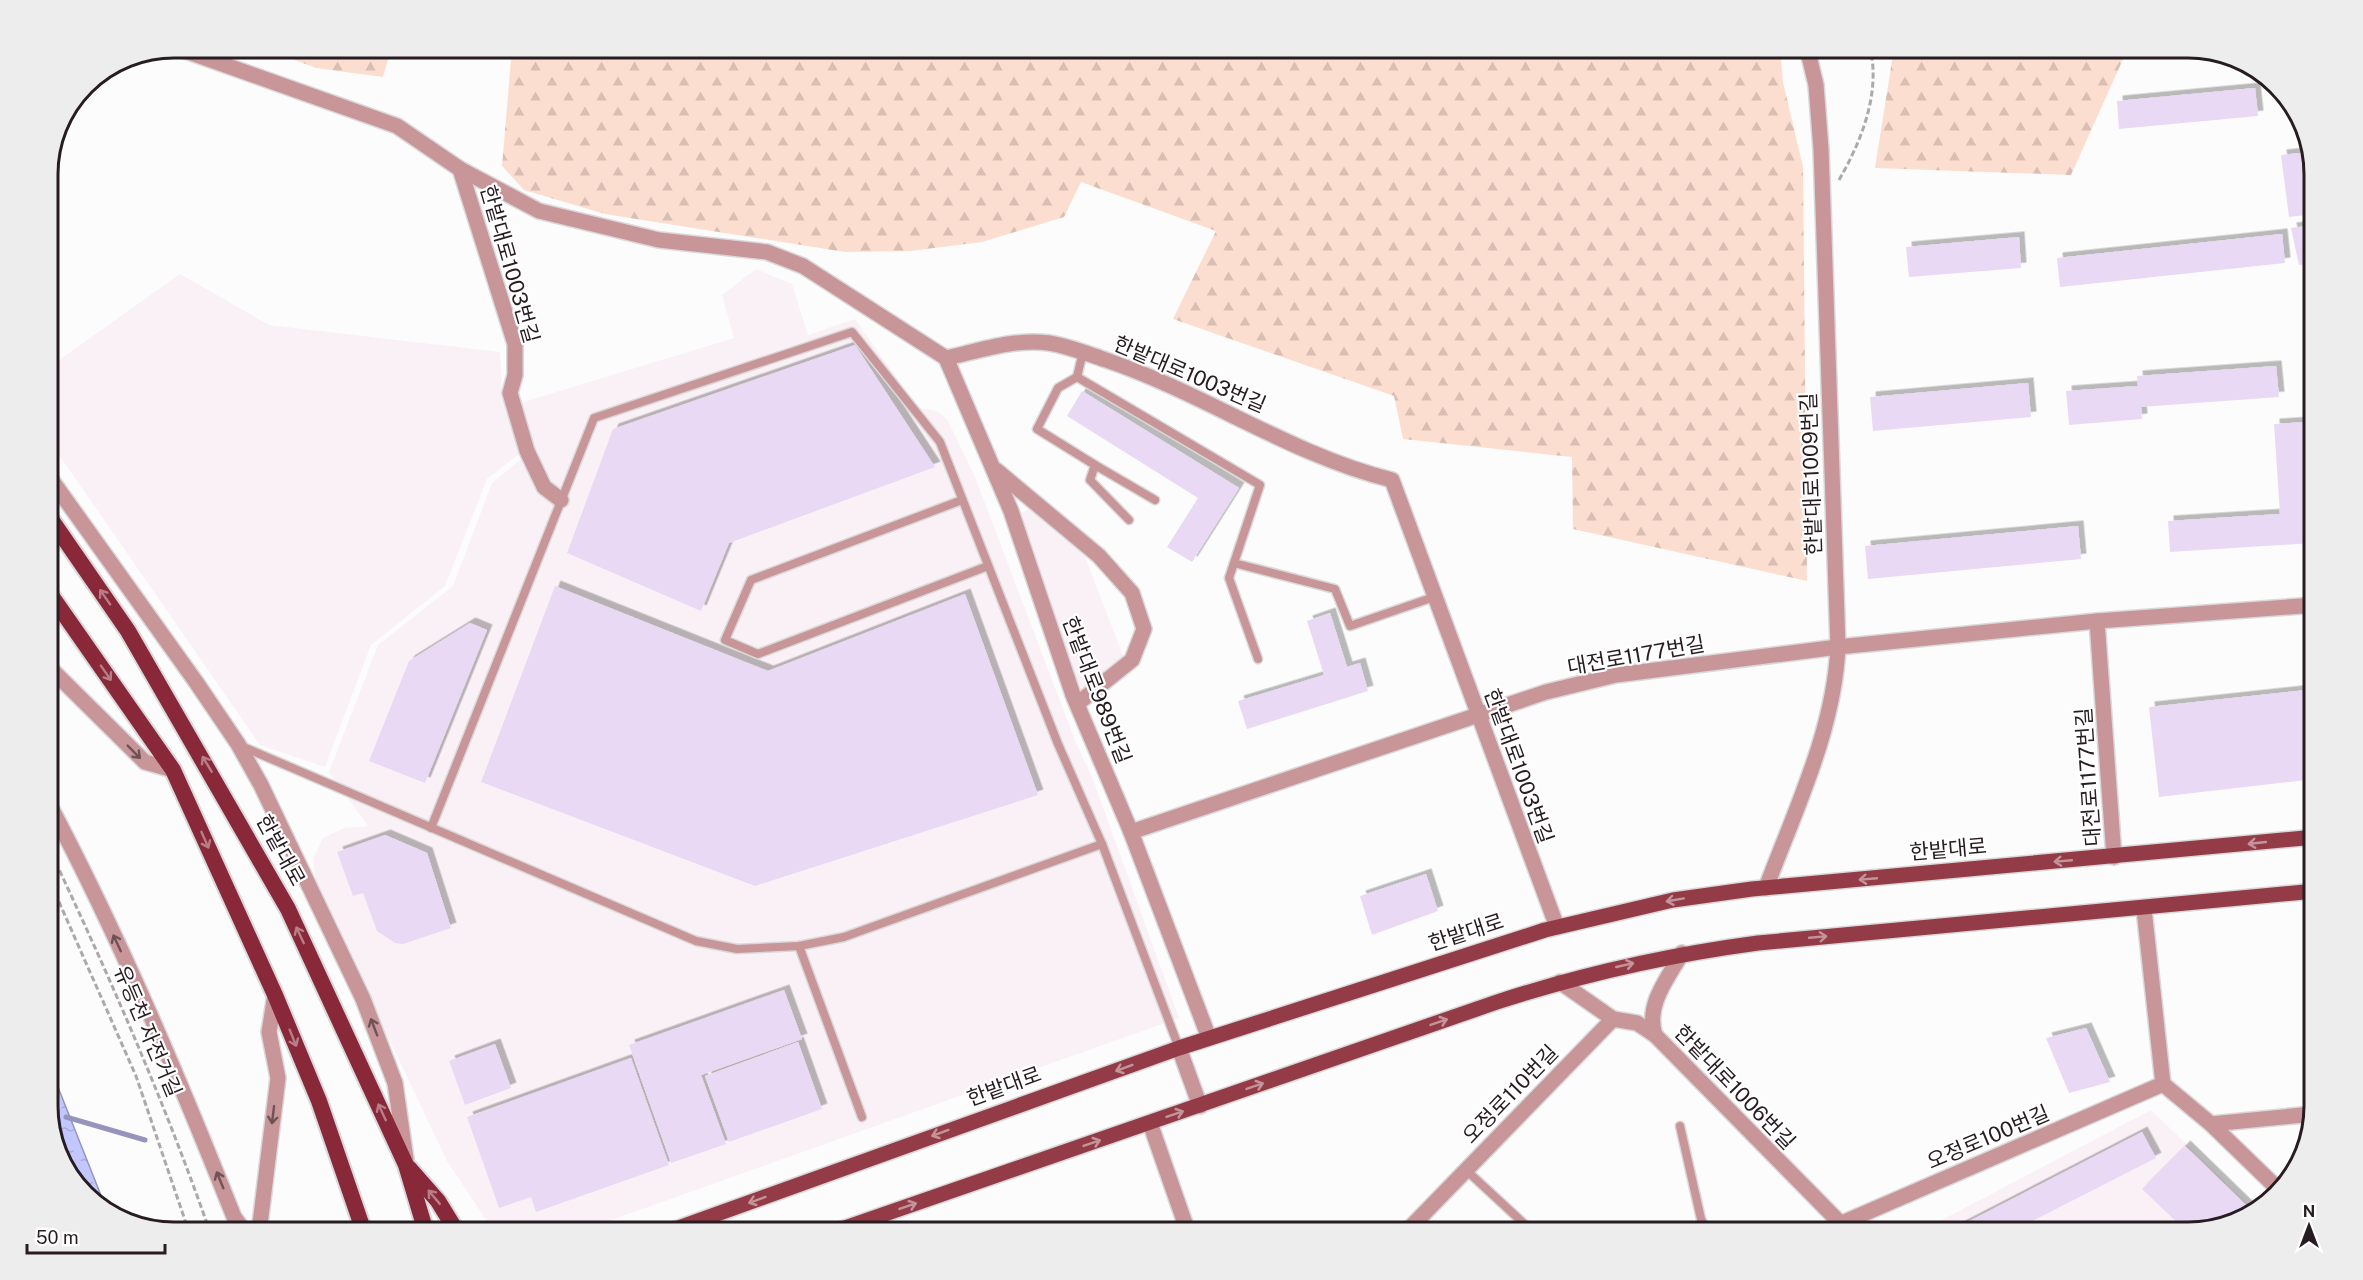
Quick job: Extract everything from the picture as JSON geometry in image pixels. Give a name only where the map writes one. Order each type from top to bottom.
[{"type":"highway","name":"한밭대로","points":[[59,531],[128,631],[288,909],[406,1165],[423,1222]]},
{"type":"highway","points":[[59,607],[174,770],[275,995],[319,1101],[361,1222]]},
{"type":"highway","points":[[406,1165],[438,1201],[451,1222]]},
{"type":"main road","name":"한밭대로","points":[[695,1222],[1179,1048],[1557,927],[1673,900],[1766,888],[2304,838]]},
{"type":"main road","points":[[862,1222],[1560,982],[1682,953],[1758,942],[2144,909],[2304,892]]},
{"type":"street","name":"한밭대로1003번길","points":[[205,58],[398,126],[460,169],[539,211],[659,240],[767,252],[802,266],[946,358],[1021,343],[1048,343],[1083,352],[1143,372],[1351,470],[1392,480],[1557,927]]},
{"type":"street","name":"한밭대로1009번길","points":[[1766,888],[1830,715],[1837,680],[1838,647],[1821,160],[1816,85],[1809,58]]},
{"type":"street","name":"한밭대로1003번길","points":[[460,169],[515,344],[515,375],[510,393],[527,451],[544,487],[561,500]]},
{"type":"street","name":"한밭대로989번길","points":[[946,358],[1011,511],[1077,704],[1131,832],[1209,1038]]},
{"type":"street","points":[[994,468],[1099,556],[1132,593],[1144,629],[1132,660],[1077,704]]},
{"type":"street","points":[[59,491],[238,744],[261,785],[363,999],[391,1072],[400,1113],[406,1165]]},
{"type":"street","name":"대전로1177번길","points":[[1131,832],[1546,692],[1616,675],[1838,647],[2097,621],[2304,606]]},
{"type":"street","name":"대전로1177번길","points":[[2097,621],[2115,857]]},
{"type":"street","points":[[59,677],[145,762],[174,770]]},
{"type":"street","points":[[59,823],[76,855],[183,1089],[238,1222]]},
{"type":"street","points":[[2144,909],[2163,1084],[2211,1124],[2273,1184]]},
{"type":"street","name":"한밭대로1006번길","points":[[1682,953],[1654,1003],[1651,1023],[1655,1035],[1833,1222]]},
{"type":"street","points":[[1560,982],[1613,1019],[1637,1023],[1655,1035]]},
{"type":"street","points":[[260,1222],[278,1078],[270,1032],[275,995]]},
{"type":"street","name":"오정로110번길","points":[[1416,1222],[1613,1019]]},
{"type":"street","points":[[1179,1048],[1200,1106]]},
{"type":"street","name":"오정로100번길","points":[[1856,1222],[2163,1084]]},
{"type":"street","points":[[2211,1124],[2304,1115]]},
{"type":"street","points":[[1150,1123],[1185,1222]]},
{"type":"lane","points":[[431,828],[594,417],[852,332],[940,442],[1058,744],[1102,844],[1179,1048]]},
{"type":"lane","points":[[1083,352],[1077,377],[1058,388],[1037,429],[1155,500]]},
{"type":"lane","points":[[1077,377],[1260,485],[1229,578],[1258,659]]},
{"type":"lane","points":[[1095,465],[1090,480],[1129,520]]},
{"type":"lane","points":[[962,500],[751,580],[725,640],[758,654],[988,566]]},
{"type":"lane","points":[[1234,562],[1335,590],[1350,626],[1434,597]]},
{"type":"lane","points":[[238,744],[696,941],[737,949],[799,946],[844,937],[1102,844]]},
{"type":"lane","points":[[799,946],[862,1117]]},
{"type":"lane","points":[[1680,1126],[1702,1222]]},
{"type":"lane","points":[[1466,1170],[1522,1222]]},
{"type":"path","points":[[1836,186],[1857,150],[1871,99],[1870,58]]},
{"type":"path","name":"유등천 자전거길","points":[[59,869],[108,972],[146,1061],[184,1156],[207,1222]]},
{"type":"path","points":[[59,902],[136,1076],[186,1222]]},
{"type":"shaded area","points":[[756,269],[792,284],[808,335],[855,319],[918,408],[937,411],[947,419],[975,477],[1076,743],[1091,774],[1179,1018],[606,1222],[487,1222],[447,1161],[317,887],[313,859],[323,838],[344,828],[368,826],[329,772],[378,645],[453,586],[492,483],[535,448],[520,403],[734,338],[722,295]]},
{"type":"shaded area","points":[[180,274],[269,325],[500,352],[502,394],[519,454],[487,479],[445,586],[371,645],[325,767],[260,745],[59,455],[59,360]]},
{"type":"shaded area","points":[[1029,509],[1085,557],[1124,658],[1082,694],[1016,515]]},
{"type":"shaded area","points":[[2151,1110],[2249,1204],[2218,1218],[2188,1222],[1938,1222]]},
{"type":"green space","points":[[290,58],[388,58],[383,77],[316,68]]},
{"type":"green space","points":[[511,58],[1781,58],[1783,82],[1803,167],[1807,581],[1573,529],[1572,457],[1403,439],[1394,396],[1173,319],[1216,231],[1081,182],[1064,217],[982,242],[910,251],[845,252],[605,214],[524,190],[502,166]]},
{"type":"green space","points":[[1892,58],[2124,58],[2071,175],[1875,168]]},
{"type":"water","points":[[59,1090],[101,1195],[87,1182],[70,1157],[61,1128]]},
{"type":"building","points":[[2255,88],[2258,116],[2119,129],[2117,101]]},
{"type":"building","points":[[2302,153],[2304,215],[2289,217],[2281,155]]},
{"type":"building","points":[[2304,226],[2304,264],[2299,265],[2291,228]]},
{"type":"building","points":[[2282,234],[2285,263],[2060,287],[2057,258]]},
{"type":"building","points":[[2019,237],[2021,268],[1909,277],[1906,247]]},
{"type":"building","points":[[855,345],[935,467],[729,543],[701,611],[567,553],[613,429]]},
{"type":"building","points":[[2276,366],[2279,397],[2141,407],[2142,419],[2069,425],[2066,391],[2138,386],[2137,376]]},
{"type":"building","points":[[2028,383],[2031,417],[1873,431],[1870,397]]},
{"type":"building","points":[[1082,391],[1239,488],[1192,562],[1167,547],[1198,498],[1067,416]]},
{"type":"building","points":[[2304,422],[2304,544],[2170,552],[2168,521],[2280,514],[2274,424]]},
{"type":"building","points":[[2078,526],[2081,559],[1868,579],[1865,546]]},
{"type":"building","points":[[555,586],[768,671],[965,594],[1038,795],[755,886],[481,782]]},
{"type":"building","points":[[1330,613],[1347,667],[1360,663],[1368,691],[1247,729],[1238,701],[1324,675],[1307,621]]},
{"type":"building","points":[[470,623],[487,630],[425,783],[369,761],[409,661]]},
{"type":"building","points":[[2304,690],[2304,780],[2159,797],[2149,707]]},
{"type":"building","points":[[385,835],[427,853],[451,928],[403,944],[395,943],[377,931],[363,893],[353,896],[337,852]]},
{"type":"building","points":[[1426,874],[1438,911],[1372,935],[1360,896]]},
{"type":"building","points":[[784,990],[802,1039],[701,1075],[726,1144],[671,1163],[629,1045]]},
{"type":"building","points":[[2086,1028],[2110,1082],[2069,1093],[2046,1038]]},
{"type":"building","points":[[798,1042],[822,1109],[729,1142],[705,1076]]},
{"type":"building","points":[[495,1044],[511,1088],[465,1105],[449,1061]]},
{"type":"building","points":[[631,1058],[669,1165],[536,1212],[531,1197],[499,1208],[467,1117]]},
{"type":"building","points":[[2142,1132],[2156,1158],[2031,1222],[1968,1222]]},
{"type":"building","points":[[2185,1146],[2246,1206],[2218,1218],[2177,1222],[2142,1189]]},
{"type":"waterway","points":[[66,1117],[145,1140]]}]
